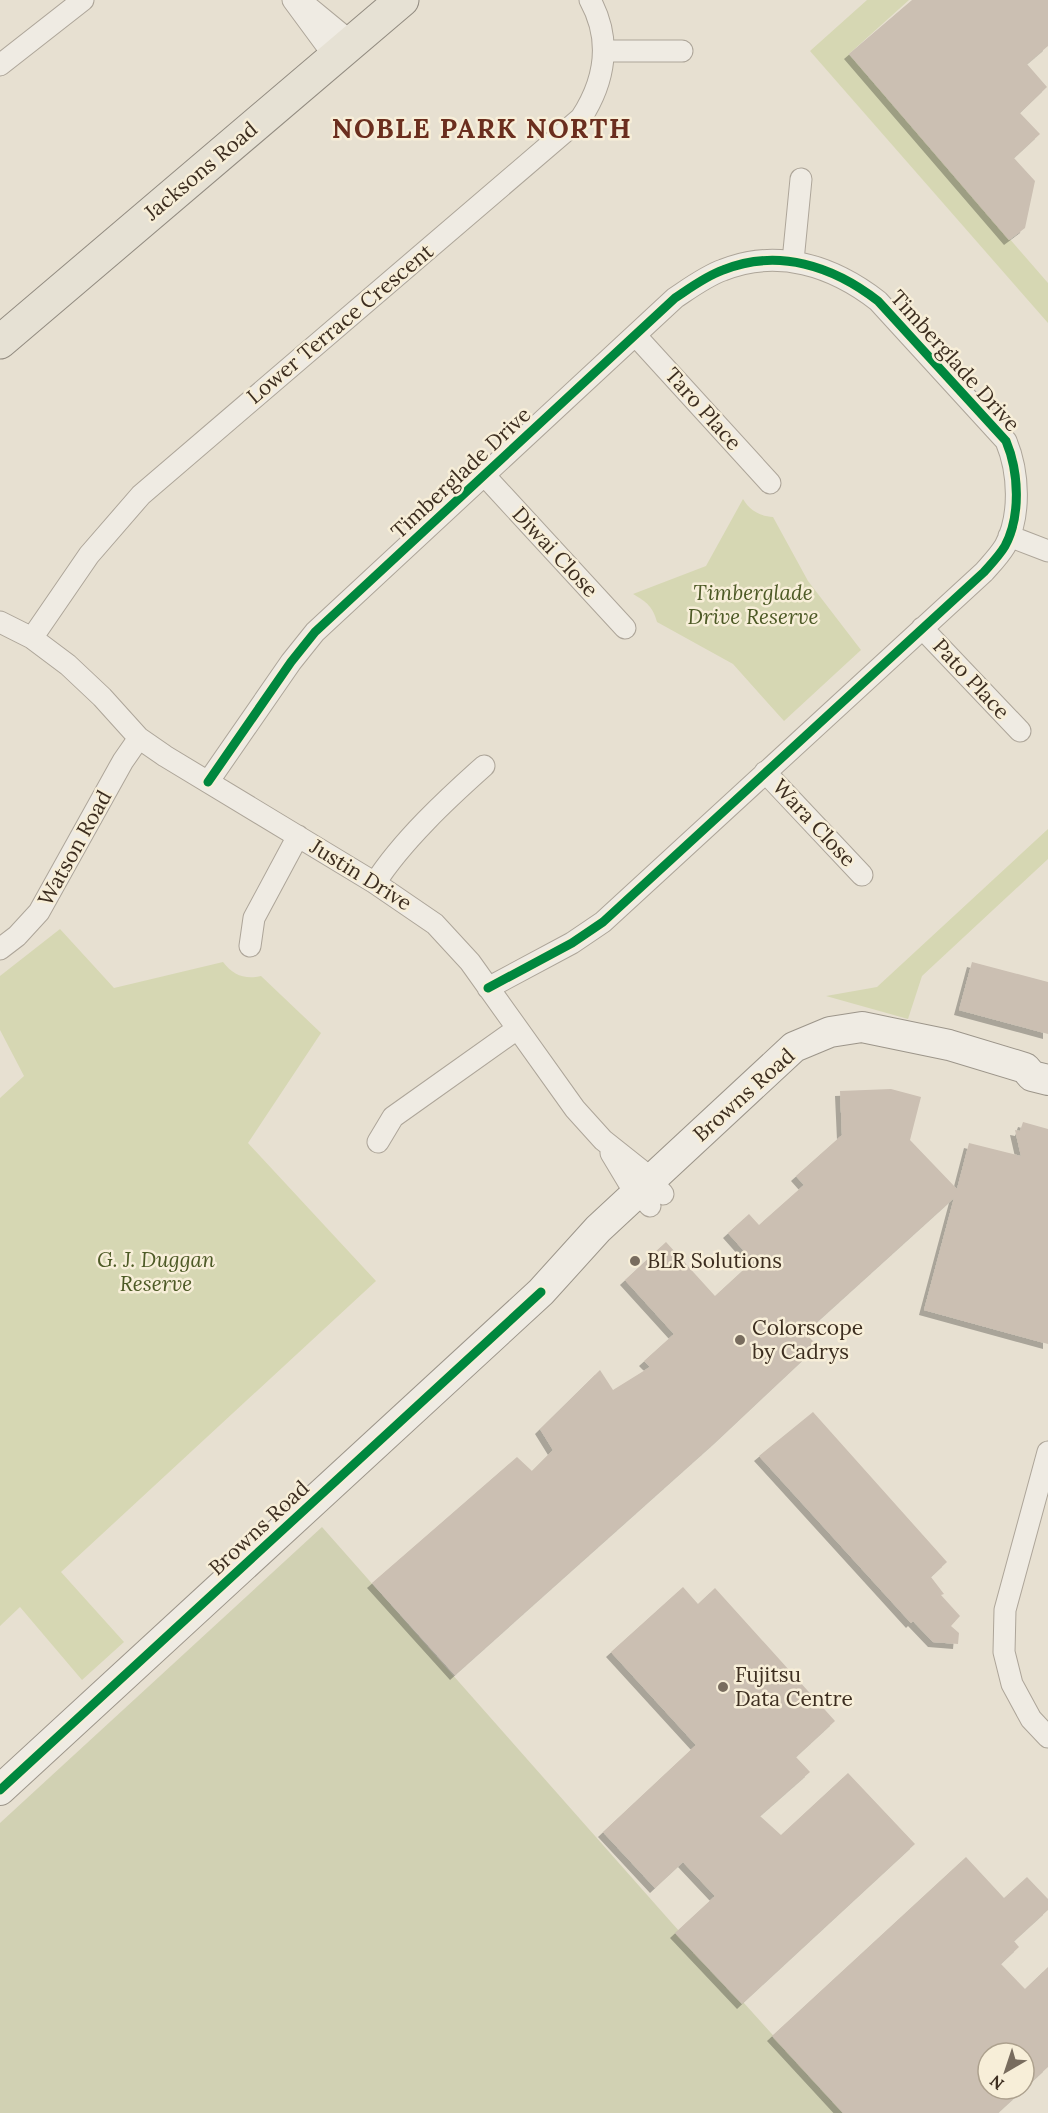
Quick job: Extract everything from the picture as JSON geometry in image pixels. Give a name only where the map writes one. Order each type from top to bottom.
[{"type":"main road","name":"Jacksons Road","points":[[0,342],[402,0]]},
{"type":"street","points":[[0,65],[83,0]]},
{"type":"street","points":[[293,0],[343,50]]},
{"type":"street","points":[[300,0],[343,50]]},
{"type":"street","name":"Lower Terrace Crescent","points":[[32,638],[89,555],[141,495],[581,118],[597,90],[604,51],[603,34],[590,0]]},
{"type":"street","points":[[604,51],[682,51]]},
{"type":"street","points":[[793,261],[801,179]]},
{"type":"street","name":"Timberglade Drive","points":[[208,782],[291,662],[315,632],[675,298],[722,270],[744,263],[772,260],[793,261],[828,271],[864,290],[878,301],[1000,433],[1011,453],[1016,479],[1015,507],[1009,536],[999,555],[984,572],[590,932],[488,988]]},
{"type":"street","name":"Taro Place","points":[[636,336],[770,483]]},
{"type":"street","name":"Diwai Close","points":[[485,476],[625,628]]},
{"type":"street","points":[[1009,536],[1048,551]]},
{"type":"street","name":"Justin Drive","points":[[0,622],[32,638],[68,665],[102,697],[139,738],[409,904],[435,924],[470,962],[575,1109],[650,1193]]},
{"type":"street","name":"Pato Place","points":[[922,628],[1020,731]]},
{"type":"street","name":"Watson Road","points":[[0,949],[17,936],[39,912],[123,761],[139,738]]},
{"type":"street","points":[[375,883],[394,855],[462,785],[484,766]]},
{"type":"street","name":"Wara Close","points":[[765,772],[862,875]]},
{"type":"street","points":[[250,946],[254,918],[298,836]]},
{"type":"street","name":"Browns Road","points":[[0,1790],[541,1292],[598,1229],[650,1193],[795,1047],[830,1032],[862,1026],[960,1049],[1025,1068],[1040,1078]]},
{"type":"street","points":[[378,1143],[393,1117],[517,1029]]},
{"type":"street","points":[[1048,1452],[1005,1610],[1004,1652],[1012,1684],[1031,1719],[1048,1737]]},
{"type":"green space","points":[[867,0],[909,0],[849,54],[1048,283],[1048,323],[810,51]]},
{"type":"green space","name":"Timberglade Drive Reserve","points":[[743,499],[756,512],[773,517],[808,581],[861,650],[784,721],[733,664],[657,622],[649,605],[633,594],[706,566]]},
{"type":"green space","points":[[1048,829],[1048,859],[922,976],[908,1019],[826,996],[877,987]]},
{"type":"green space","name":"G. J. Duggan Reserve","points":[[60,929],[114,988],[223,962],[240,975],[261,976],[321,1033],[248,1143],[376,1281],[61,1572],[124,1642],[82,1680],[20,1607],[0,1626],[0,1098],[24,1076],[0,1030],[0,976]]},
{"type":"green space","points":[[322,1527],[843,2113],[0,2113],[0,1823]]},
{"type":"building","points":[[912,0],[1048,0],[1048,46],[1027,64],[1047,87],[1020,113],[1040,134],[1014,158],[1035,181],[1025,228],[1009,240],[849,54]]},
{"type":"building","points":[[972,962],[1048,982],[1048,1034],[959,1010]]},
{"type":"building","points":[[891,1089],[921,1097],[910,1140],[957,1189],[969,1143],[1021,1156],[1015,1130],[1020,1131],[1023,1122],[1048,1129],[1048,1344],[924,1310],[954,1198],[805,1333],[818,1346],[719,1439],[455,1675],[372,1583],[517,1457],[532,1471],[553,1450],[540,1429],[600,1370],[613,1390],[650,1367],[644,1361],[674,1334],[625,1280],[666,1242],[715,1296],[753,1261],[728,1233],[749,1214],[759,1225],[804,1185],[796,1176],[842,1135],[840,1091]]},
{"type":"building","points":[[813,1412],[947,1562],[931,1577],[944,1594],[941,1595],[960,1616],[951,1626],[959,1633],[958,1644],[933,1642],[913,1621],[911,1623],[759,1456]]},
{"type":"building","points":[[683,1587],[698,1604],[715,1588],[835,1721],[796,1757],[810,1772],[760,1816],[781,1835],[848,1773],[915,1844],[742,2004],[675,1933],[715,1896],[683,1862],[655,1888],[603,1832],[696,1745],[611,1652]]},
{"type":"building","points":[[966,1857],[1004,1898],[1027,1877],[1048,1899],[1048,1910],[1014,1941],[1019,1947],[1001,1964],[1025,1989],[1048,1967],[1048,2067],[1036,2078],[1036,2041],[976,2041],[976,2101],[1011,2101],[998,2113],[843,2113],[772,2036]]},
{"type":"cycle path","points":[[208,782],[291,662],[315,632],[675,298],[723,270],[764,261],[784,261],[804,264],[843,278],[878,301],[1006,441],[1014,466],[1016,508],[1005,546],[984,572],[603,922],[572,943],[488,988]]},
{"type":"cycle path","points":[[0,1790],[541,1292]]},
{"type":"place","name":"BLR Solutions","points":[[635,1261]]},
{"type":"place","name":"Colorscope by Cadrys","points":[[740,1340]]},
{"type":"place","name":"Fujitsu Data Centre","points":[[723,1687]]},
{"type":"district","name":"NOBLE PARK NORTH","points":[[482,129]]}]
